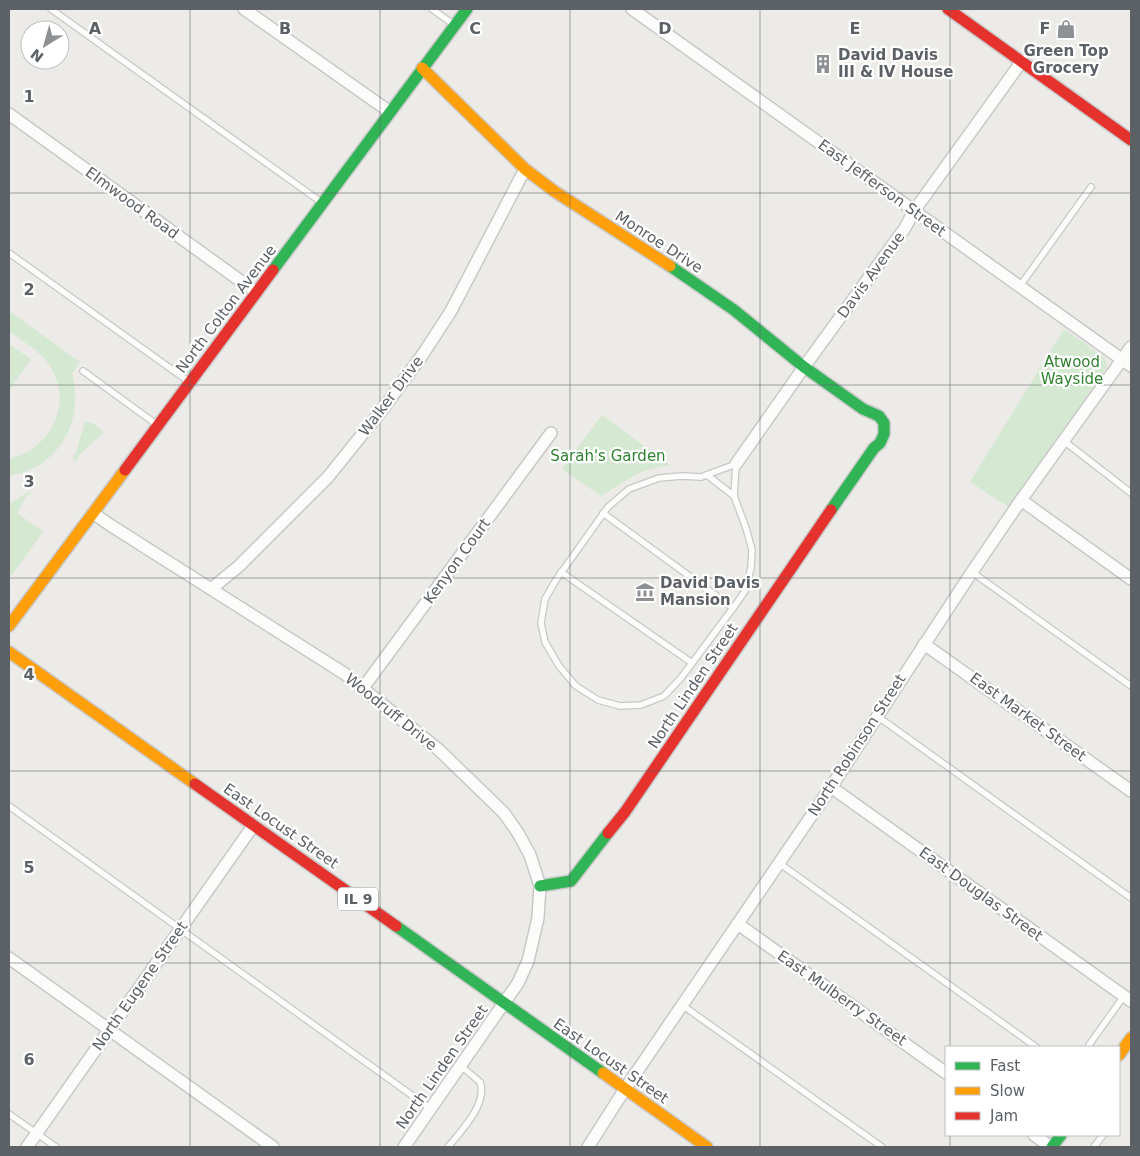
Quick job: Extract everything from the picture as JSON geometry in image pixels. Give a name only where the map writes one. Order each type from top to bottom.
[{"type":"street","points":[[244,9],[390,112]]},
{"type":"street","name":"North Colton Avenue","points":[[9,626],[467,9]]},
{"type":"street","name":"East Jefferson Street","points":[[632,9],[1127,363]]},
{"type":"street","points":[[948,9],[961,13],[1022,61],[1131,140]]},
{"type":"street","name":"Davis Avenue","points":[[736,464],[1022,61]]},
{"type":"street","name":"Monroe Drive","points":[[422,68],[525,169],[554,191],[659,258],[734,310],[804,367],[863,409],[878,416],[884,423],[885,430]]},
{"type":"street","name":"Elmwood Road","points":[[9,114],[256,292]]},
{"type":"street","name":"Walker Drive","points":[[211,589],[246,559],[328,477],[385,406],[423,354],[451,311],[525,169]]},
{"type":"street","name":"North Robinson Street","points":[[588,1147],[625,1089],[831,787],[1021,500],[1064,441],[1127,363],[1131,347]]},
{"type":"street","name":"North Linden Street","points":[[540,886],[571,881],[625,812],[874,448],[880,444],[884,438],[885,430]]},
{"type":"street","name":"Kenyon Court","points":[[363,688],[551,433]]},
{"type":"street","points":[[1021,500],[1131,579]]},
{"type":"street","name":"Woodruff Drive","points":[[93,513],[314,653],[363,688],[439,750],[504,813],[530,855],[540,886],[538,918],[528,961],[518,983],[504,1003]]},
{"type":"street","name":"East Market Street","points":[[924,644],[1131,791]]},
{"type":"street","name":"East Locust Street","points":[[9,652],[707,1147]]},
{"type":"street","name":"East Douglas Street","points":[[831,787],[1128,999]]},
{"type":"street","name":"North Eugene Street","points":[[27,1147],[254,826]]},
{"type":"street","name":"East Mulberry Street","points":[[738,924],[945,1072]]},
{"type":"street","points":[[9,958],[273,1147]]},
{"type":"street","name":"North Linden Street","points":[[404,1147],[504,1003]]},
{"type":"street","points":[[1120,1054],[1131,1038]]},
{"type":"street","points":[[1036,1136],[1052,1147],[1060,1136]]},
{"type":"lane","points":[[51,9],[322,203]]},
{"type":"lane","points":[[432,9],[454,25]]},
{"type":"lane","points":[[1020,286],[1091,187]]},
{"type":"lane","points":[[9,253],[190,382]]},
{"type":"lane","points":[[83,372],[157,426]]},
{"type":"lane","points":[[1064,441],[1131,493]]},
{"type":"lane","points":[[736,464],[734,496],[752,550],[751,568],[745,591],[733,608],[681,678],[664,696],[641,705],[620,706],[598,700],[576,686],[559,666],[545,642],[541,623],[545,599],[561,572],[603,513],[629,489],[659,478],[707,475],[736,464]]},
{"type":"lane","points":[[707,475],[734,496]]},
{"type":"lane","points":[[603,513],[733,608]]},
{"type":"lane","points":[[561,572],[692,663]]},
{"type":"lane","points":[[972,572],[1131,686]]},
{"type":"lane","points":[[877,716],[1131,898]]},
{"type":"lane","points":[[9,806],[431,1109]]},
{"type":"lane","points":[[779,863],[1035,1046]]},
{"type":"lane","points":[[1090,1046],[1128,999]]},
{"type":"lane","points":[[682,1005],[882,1147]]},
{"type":"lane","points":[[448,1147],[473,1116],[482,1095],[480,1082],[461,1066]]},
{"type":"lane","points":[[9,1114],[56,1147]]},
{"type":"lane","points":[[1094,1147],[1102,1136]]},
{"type":"green space","points":[[9,311],[80,362],[72,374],[75,409],[71,425],[64,440],[54,453],[42,463],[27,471],[9,476],[9,459],[24,454],[37,445],[55,422],[59,407],[59,393],[56,378],[44,358],[9,331]]},
{"type":"green space","name":"Atwood Wayside","points":[[1064,329],[1105,358],[1107,367],[1010,508],[970,482]]},
{"type":"green space","points":[[9,344],[31,359],[9,390]]},
{"type":"green space","name":"Sarah's Garden","points":[[602,415],[670,465],[637,474],[601,496],[562,469]]},
{"type":"green space","points":[[85,421],[94,424],[104,432],[78,456],[76,461],[72,458],[76,453]]},
{"type":"green space","points":[[30,491],[31,494],[27,495],[17,513],[43,532],[9,579],[9,504]]},
{"type":"traffic: fast","points":[[273,270],[467,9]]},
{"type":"traffic: fast","points":[[670,266],[734,310],[804,367],[863,409],[879,416],[884,423],[884,434],[880,443],[874,448],[831,510]]},
{"type":"traffic: fast","points":[[540,886],[571,881],[608,833]]},
{"type":"traffic: fast","points":[[396,926],[603,1073]]},
{"type":"traffic: fast","points":[[1052,1147],[1060,1136]]},
{"type":"traffic: slow","points":[[422,68],[525,169],[554,191],[670,266]]},
{"type":"traffic: slow","points":[[9,626],[125,470]]},
{"type":"traffic: slow","points":[[9,652],[195,784]]},
{"type":"traffic: slow","points":[[1120,1054],[1131,1038]]},
{"type":"traffic: slow","points":[[603,1073],[707,1147]]},
{"type":"traffic: jam","points":[[948,9],[1131,140]]},
{"type":"traffic: jam","points":[[125,470],[273,270]]},
{"type":"traffic: jam","points":[[608,833],[625,812],[831,510]]},
{"type":"traffic: jam","points":[[195,784],[396,926]]},
{"type":"place","name":"Green Top Grocery","points":[[1066,29]]},
{"type":"place","name":"David Davis III & IV House","points":[[823,64]]},
{"type":"place","name":"David Davis Mansion","points":[[645,592]]}]
